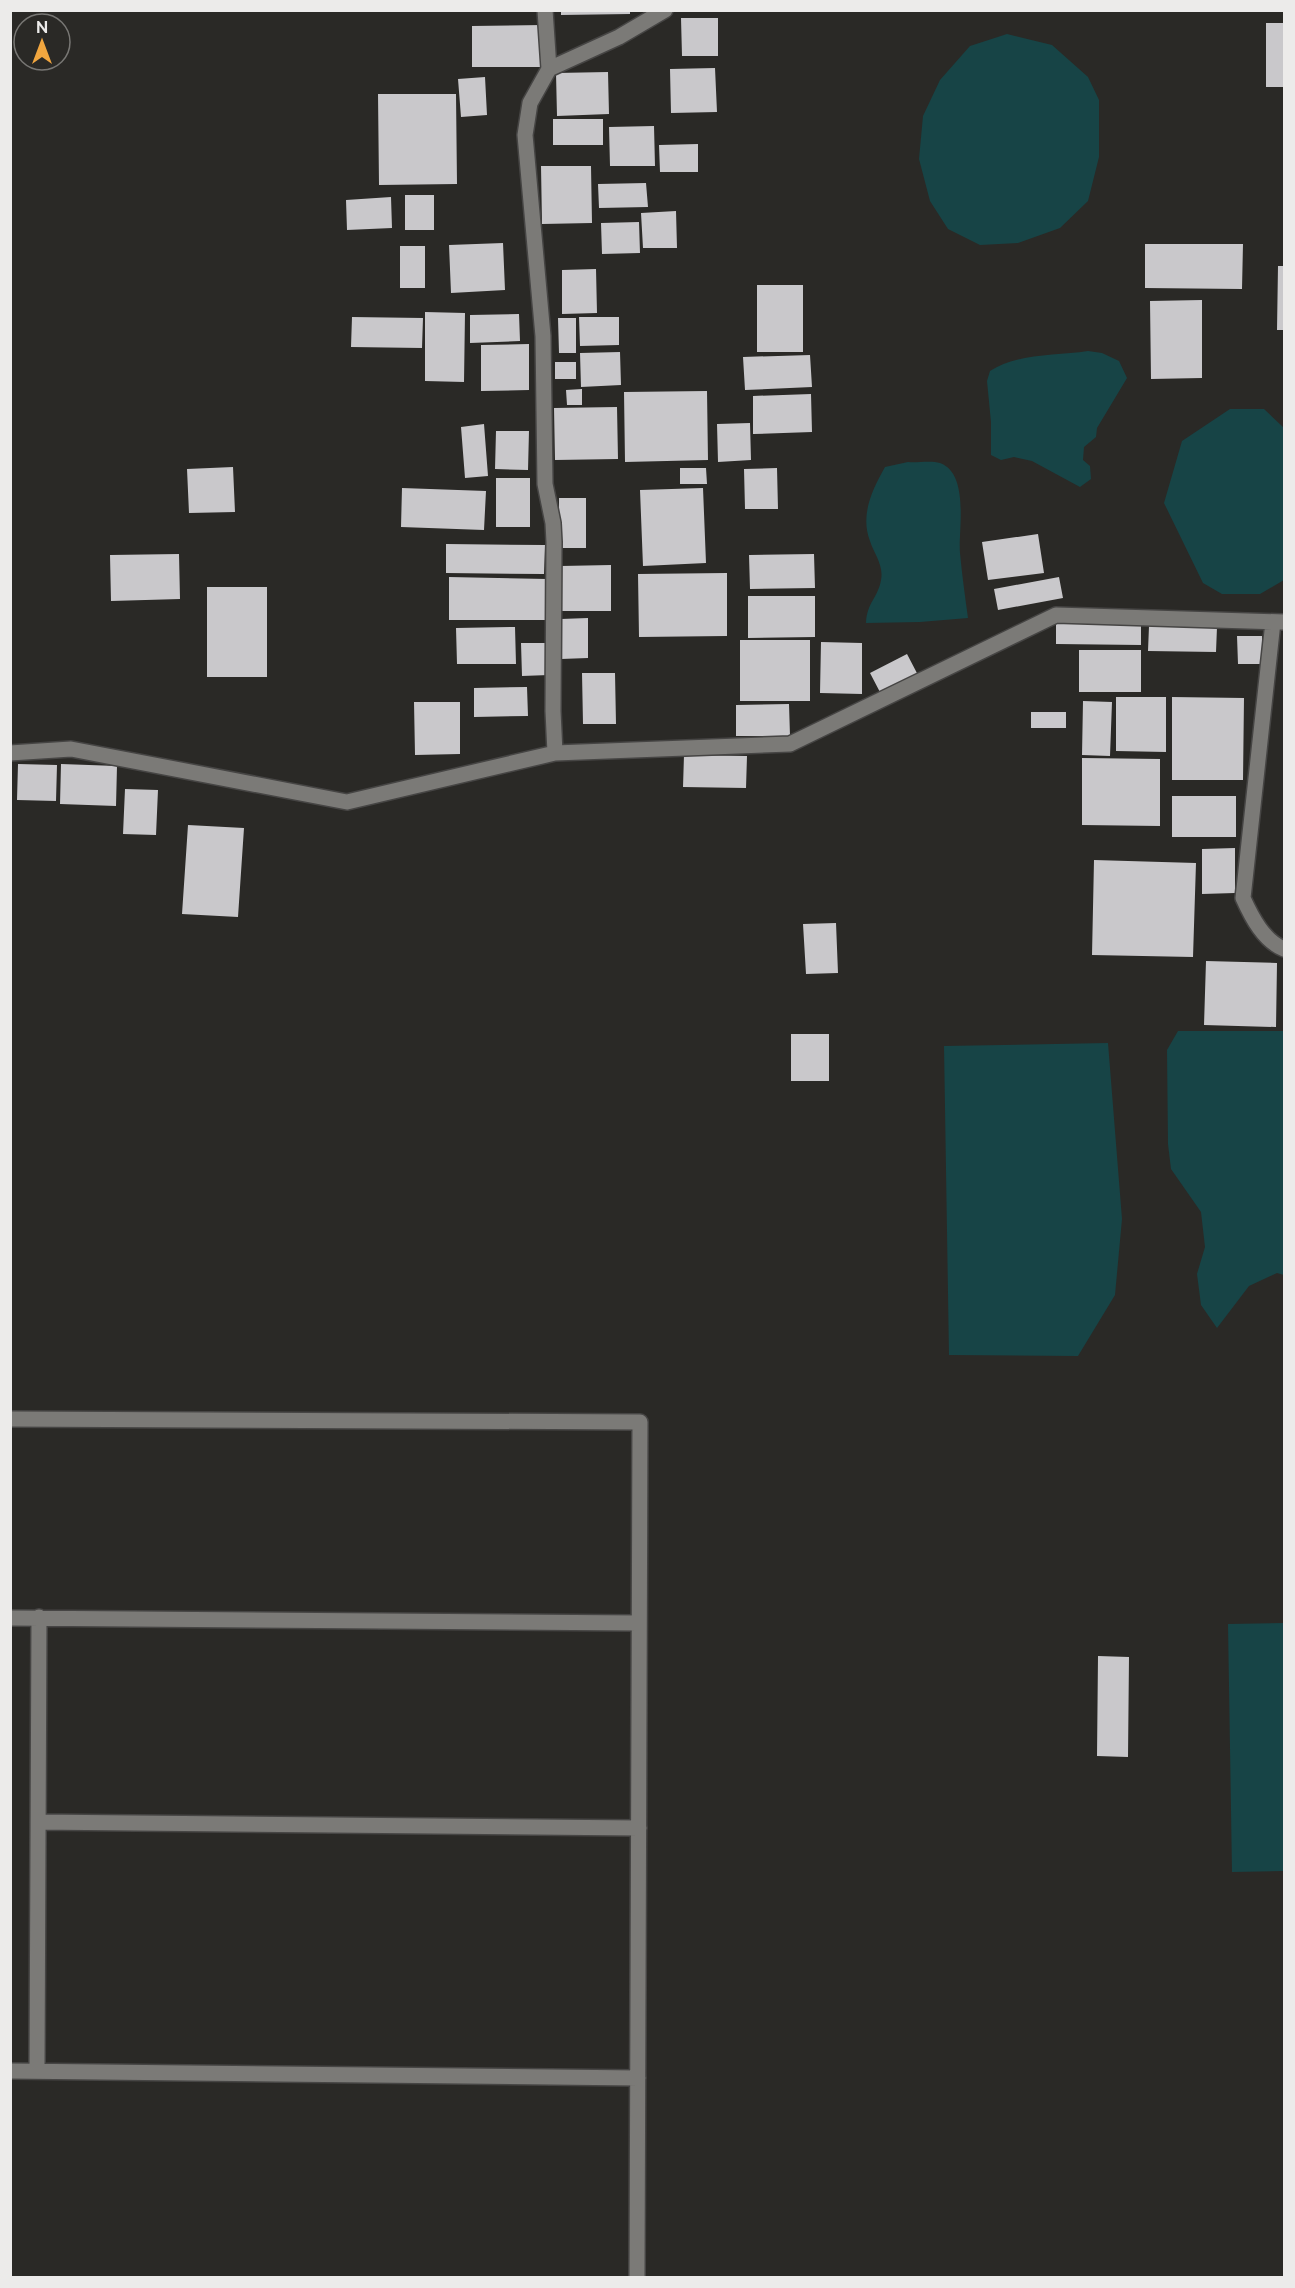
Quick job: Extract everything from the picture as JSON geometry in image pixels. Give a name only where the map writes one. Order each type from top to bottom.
[{"type":"street","points":[[545,10],[549,69],[530,103],[525,135],[543,336],[545,484],[553,523],[554,542],[553,711],[555,753]]},
{"type":"street","points":[[549,69],[619,37],[665,10]]},
{"type":"street","points":[[10,753],[71,749],[347,802],[555,753],[790,744],[1056,615],[1279,622],[1243,898],[1254,921],[1277,946],[1284,950]]},
{"type":"street","points":[[10,1419],[640,1422],[637,2277]]},
{"type":"street","points":[[37,2071],[39,1617]]},
{"type":"street","points":[[10,1618],[639,1623]]},
{"type":"street","points":[[38,1822],[639,1828]]},
{"type":"street","points":[[10,2071],[638,2078]]},
{"type":"water","points":[[1007,34],[1052,45],[1088,77],[1099,100],[1099,157],[1088,201],[1060,228],[1018,243],[980,245],[948,229],[930,201],[919,159],[923,116],[940,80],[970,46]]},
{"type":"water","points":[[1088,351],[1102,353],[1119,361],[1127,378],[1097,428],[1096,437],[1084,447],[1083,460],[1090,466],[1091,479],[1080,487],[1032,461],[1014,457],[1001,460],[991,455],[987,381],[990,371],[1025,358]]},
{"type":"water","points":[[1230,409],[1264,409],[1284,428],[1284,580],[1260,594],[1222,594],[1203,583],[1164,503],[1182,441]]},
{"type":"water","points":[[908,462],[940,463],[949,469],[956,479],[960,504],[960,553],[968,618],[866,623],[868,610],[880,586],[882,575],[867,531],[869,503],[885,467]]},
{"type":"water","points":[[1178,1031],[1284,1031],[1284,1275],[1277,1273],[1249,1286],[1217,1328],[1201,1305],[1197,1274],[1205,1247],[1201,1212],[1171,1169],[1168,1144],[1167,1050]]},
{"type":"water","points":[[1108,1043],[1122,1219],[1115,1295],[1078,1356],[949,1355],[944,1046]]},
{"type":"water","points":[[1284,1623],[1284,1871],[1232,1872],[1228,1624]]},
{"type":"building","points":[[561,10],[630,10],[630,14],[561,15]]},
{"type":"building","points":[[681,18],[718,18],[718,56],[682,56]]},
{"type":"building","points":[[1266,23],[1284,23],[1284,87],[1266,87]]},
{"type":"building","points":[[543,25],[543,67],[472,67],[472,26]]},
{"type":"building","points":[[715,68],[717,112],[671,113],[670,69]]},
{"type":"building","points":[[608,72],[609,114],[557,116],[556,73]]},
{"type":"building","points":[[485,77],[487,115],[461,117],[458,79]]},
{"type":"building","points":[[378,94],[456,94],[457,184],[379,185]]},
{"type":"building","points":[[553,119],[603,119],[603,145],[553,145]]},
{"type":"building","points":[[654,126],[655,166],[610,166],[609,127]]},
{"type":"building","points":[[698,144],[698,172],[660,172],[659,145]]},
{"type":"building","points":[[541,166],[591,166],[592,223],[542,224]]},
{"type":"building","points":[[646,183],[648,207],[599,208],[598,184]]},
{"type":"building","points":[[405,195],[434,195],[434,230],[405,230]]},
{"type":"building","points":[[391,197],[392,228],[347,230],[346,200]]},
{"type":"building","points":[[676,211],[677,248],[643,248],[641,213]]},
{"type":"building","points":[[639,222],[640,253],[602,254],[601,223]]},
{"type":"building","points":[[503,243],[505,290],[451,293],[449,245]]},
{"type":"building","points":[[1145,244],[1243,244],[1242,289],[1145,288]]},
{"type":"building","points":[[400,246],[425,246],[425,288],[400,288]]},
{"type":"building","points":[[1278,266],[1284,266],[1284,330],[1277,330]]},
{"type":"building","points":[[596,269],[597,313],[562,314],[562,270]]},
{"type":"building","points":[[757,285],[803,285],[803,352],[757,352]]},
{"type":"building","points":[[1202,300],[1202,378],[1151,379],[1150,301]]},
{"type":"building","points":[[425,312],[465,313],[464,382],[425,381]]},
{"type":"building","points":[[519,314],[520,341],[470,343],[470,315]]},
{"type":"building","points":[[352,317],[423,318],[422,348],[351,347]]},
{"type":"building","points":[[579,317],[619,317],[619,345],[580,346]]},
{"type":"building","points":[[558,318],[576,318],[576,353],[559,353]]},
{"type":"building","points":[[529,344],[529,390],[481,391],[481,345]]},
{"type":"building","points":[[620,352],[621,385],[581,387],[580,353]]},
{"type":"building","points":[[810,355],[812,387],[745,390],[743,357]]},
{"type":"building","points":[[555,362],[576,362],[576,379],[555,379]]},
{"type":"building","points":[[582,389],[582,405],[567,405],[566,390]]},
{"type":"building","points":[[707,391],[708,460],[625,462],[624,392]]},
{"type":"building","points":[[811,394],[812,432],[753,434],[753,396]]},
{"type":"building","points":[[617,407],[618,459],[555,460],[554,408]]},
{"type":"building","points":[[750,423],[751,460],[718,462],[717,424]]},
{"type":"building","points":[[484,424],[488,476],[465,478],[461,427]]},
{"type":"building","points":[[496,431],[529,431],[528,470],[495,469]]},
{"type":"building","points":[[233,467],[235,512],[189,513],[187,469]]},
{"type":"building","points":[[680,468],[706,468],[707,484],[680,484]]},
{"type":"building","points":[[777,468],[778,509],[745,509],[744,469]]},
{"type":"building","points":[[496,478],[530,478],[530,527],[496,527]]},
{"type":"building","points":[[402,488],[486,491],[484,530],[401,527]]},
{"type":"building","points":[[703,488],[706,563],[643,566],[640,490]]},
{"type":"building","points":[[559,498],[586,498],[586,548],[559,548]]},
{"type":"building","points":[[1038,534],[1044,573],[988,580],[982,542]]},
{"type":"building","points":[[446,544],[545,545],[544,574],[446,573]]},
{"type":"building","points":[[179,554],[180,599],[111,601],[110,555]]},
{"type":"building","points":[[814,554],[815,588],[750,589],[749,555]]},
{"type":"building","points":[[611,565],[611,611],[562,611],[561,566]]},
{"type":"building","points":[[727,573],[727,636],[639,637],[638,574]]},
{"type":"building","points":[[449,577],[547,579],[546,620],[449,620]]},
{"type":"building","points":[[1059,577],[1063,598],[998,610],[994,589]]},
{"type":"building","points":[[207,587],[267,587],[267,677],[207,677]]},
{"type":"building","points":[[748,596],[815,596],[815,637],[748,638]]},
{"type":"building","points":[[588,618],[588,658],[561,659],[561,619]]},
{"type":"building","points":[[1056,620],[1141,620],[1141,645],[1056,644]]},
{"type":"building","points":[[1149,626],[1217,627],[1216,652],[1148,651]]},
{"type":"building","points":[[515,627],[516,664],[457,664],[456,628]]},
{"type":"building","points":[[1237,636],[1262,636],[1262,664],[1238,664]]},
{"type":"building","points":[[740,640],[810,640],[810,701],[740,701]]},
{"type":"building","points":[[821,642],[862,643],[862,694],[820,693]]},
{"type":"building","points":[[521,643],[548,643],[549,675],[522,676]]},
{"type":"building","points":[[1079,650],[1141,650],[1141,692],[1079,692]]},
{"type":"building","points":[[907,654],[919,677],[882,696],[870,673]]},
{"type":"building","points":[[582,673],[615,673],[616,724],[583,724]]},
{"type":"building","points":[[527,687],[528,716],[474,717],[474,688]]},
{"type":"building","points":[[1116,697],[1166,697],[1166,752],[1116,751]]},
{"type":"building","points":[[1172,697],[1244,698],[1243,780],[1172,780]]},
{"type":"building","points":[[1083,701],[1112,702],[1110,756],[1082,755]]},
{"type":"building","points":[[414,702],[460,702],[460,754],[415,755]]},
{"type":"building","points":[[789,704],[790,736],[736,736],[736,705]]},
{"type":"building","points":[[1031,712],[1066,712],[1066,728],[1031,728]]},
{"type":"building","points":[[684,755],[747,756],[746,788],[683,787]]},
{"type":"building","points":[[1082,758],[1160,759],[1160,826],[1082,825]]},
{"type":"building","points":[[18,764],[57,765],[56,801],[17,800]]},
{"type":"building","points":[[61,764],[117,766],[116,806],[60,804]]},
{"type":"building","points":[[125,789],[158,790],[156,835],[123,834]]},
{"type":"building","points":[[1172,796],[1236,796],[1236,837],[1172,837]]},
{"type":"building","points":[[188,825],[244,828],[238,917],[182,914]]},
{"type":"building","points":[[1235,848],[1235,893],[1202,894],[1202,849]]},
{"type":"building","points":[[1094,860],[1196,863],[1193,957],[1092,955]]},
{"type":"building","points":[[836,923],[838,973],[806,974],[803,924]]},
{"type":"building","points":[[1206,961],[1277,963],[1276,1027],[1204,1025]]},
{"type":"building","points":[[791,1034],[829,1034],[829,1081],[791,1081]]},
{"type":"building","points":[[1098,1656],[1129,1657],[1128,1757],[1097,1756]]}]
